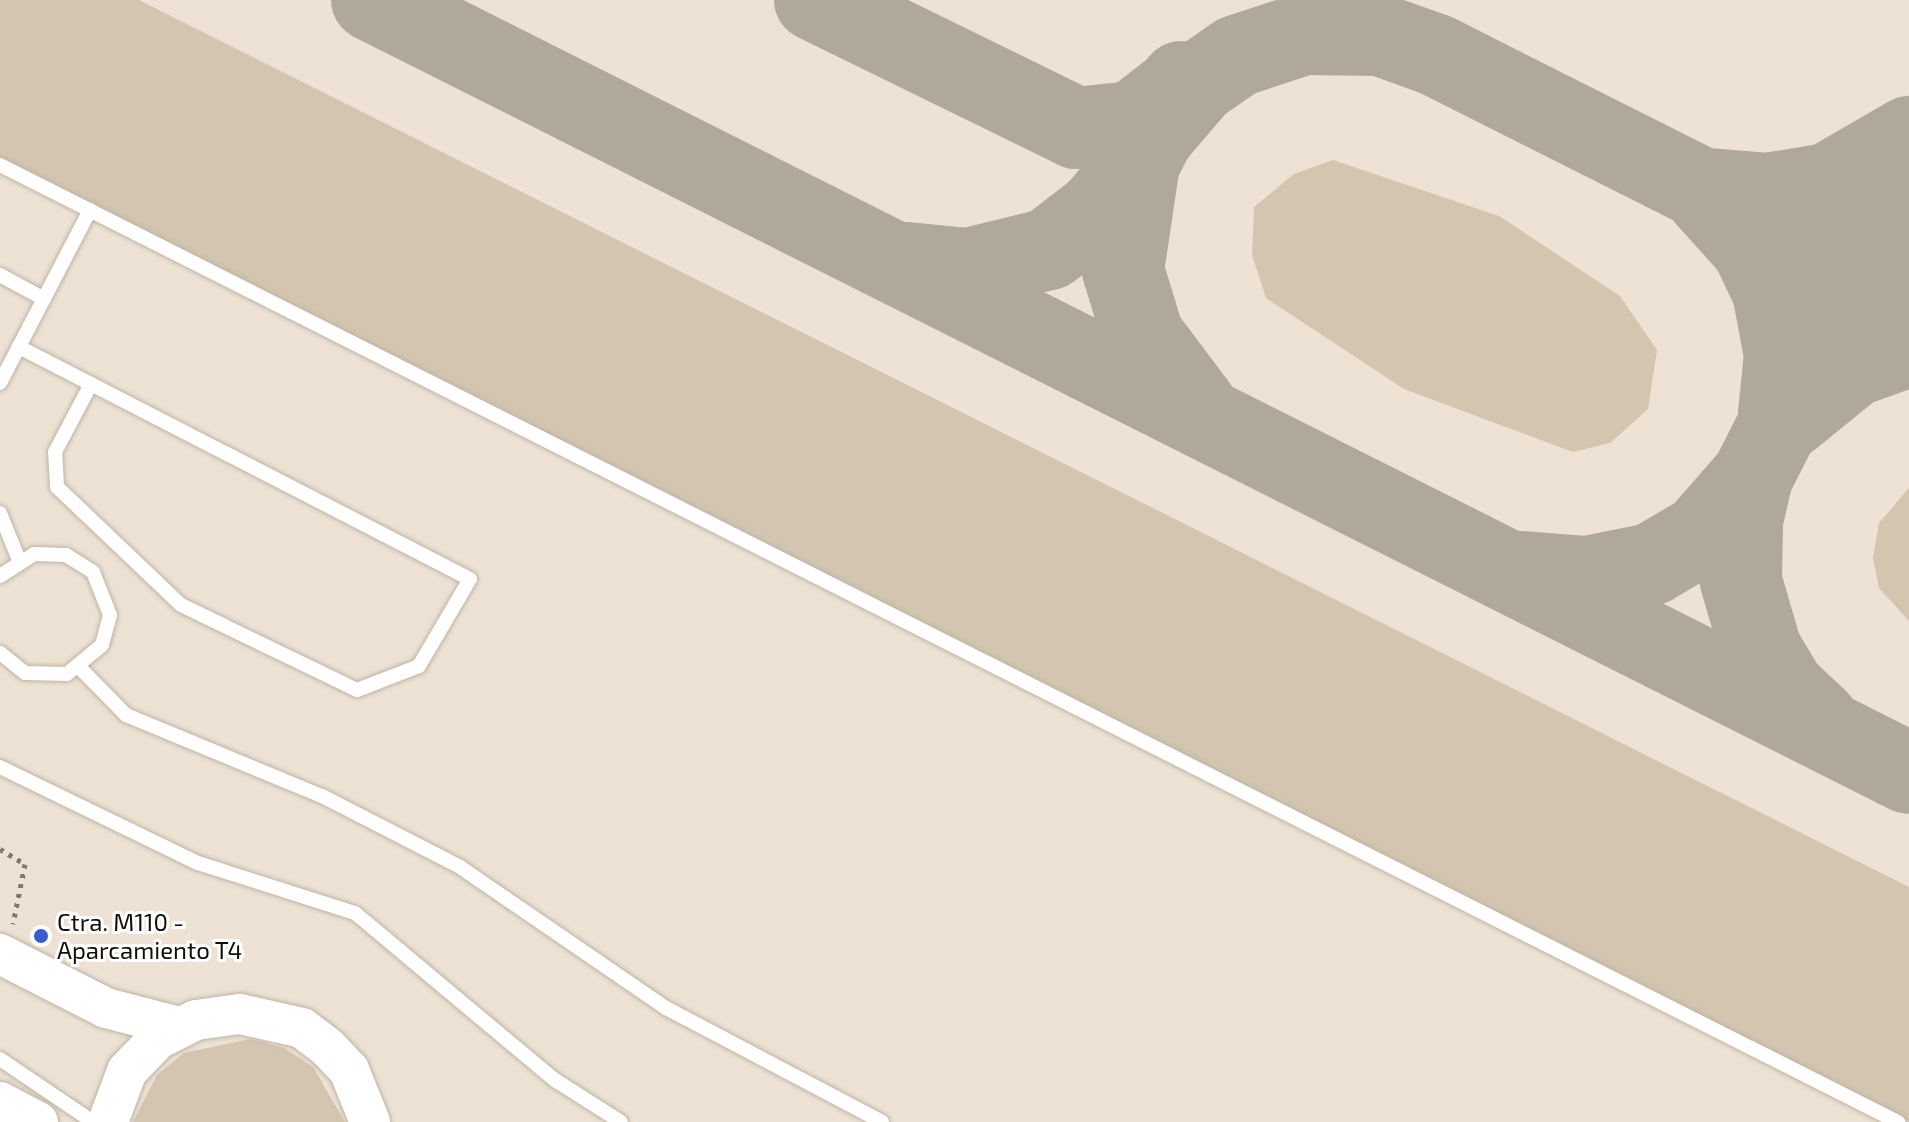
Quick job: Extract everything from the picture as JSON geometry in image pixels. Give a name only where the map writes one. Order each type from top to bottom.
[{"type":"street","points":[[4,944],[106,1008],[179,1027],[240,1014],[302,1028],[349,1070],[370,1122]]},
{"type":"street","points":[[108,1122],[127,1071],[179,1027]]},
{"type":"street","points":[[0,1102],[38,1122]]},
{"type":"lane","points":[[0,165],[1898,1122]]},
{"type":"lane","points":[[0,383],[90,210]]},
{"type":"lane","points":[[0,275],[44,299]]},
{"type":"lane","points":[[19,347],[91,384],[470,579],[419,666],[357,690],[181,605],[57,487],[55,452],[91,384]]},
{"type":"lane","points":[[0,513],[19,560]]},
{"type":"lane","points":[[0,576],[19,560],[66,555],[102,585],[108,631],[80,668],[39,676],[0,653]]},
{"type":"lane","points":[[80,668],[126,715],[322,796],[460,867],[666,1008],[882,1122]]},
{"type":"lane","points":[[0,767],[198,863],[355,913],[555,1080],[621,1122]]},
{"type":"lane","points":[[0,1059],[93,1122]]},
{"type":"path","points":[[0,849],[25,864],[4,944]]},
{"type":"shaded area","points":[[0,0],[139,0],[1909,887],[1909,1122],[0,165]]},
{"type":"shaded area","points":[[1333,160],[1499,216],[1620,296],[1657,350],[1648,409],[1610,443],[1573,452],[1404,389],[1266,298],[1252,255],[1254,207],[1294,174]]},
{"type":"shaded area","points":[[1909,488],[1909,621],[1879,588],[1873,558],[1879,523]]},
{"type":"shaded area","points":[[250,1039],[284,1048],[313,1067],[345,1122],[133,1122],[157,1075],[184,1053]]},
{"type":"taxiway","points":[[372,0],[1909,773]]},
{"type":"taxiway","points":[[815,0],[1076,128],[1133,122],[1178,87]]},
{"type":"taxiway","points":[[1156,132],[1198,83],[1237,56],[1304,34],[1380,35],[1436,55],[1909,293]]},
{"type":"taxiway","points":[[1181,82],[1139,163],[1123,270],[1143,336],[1198,409]]},
{"type":"taxiway","points":[[1709,189],[1767,194],[1828,184],[1909,137]]},
{"type":"taxiway","points":[[907,263],[968,269],[1049,249],[1097,212],[1139,163]]},
{"type":"taxiway","points":[[1818,721],[1785,690],[1761,650],[1741,581],[1742,521],[1752,477],[1909,167]]},
{"type":"taxiway","points":[[1706,196],[1752,247],[1773,291],[1785,355],[1779,413]]},
{"type":"taxiway","points":[[1789,418],[1853,366],[1909,346]]},
{"type":"taxiway","points":[[1523,572],[1587,577],[1652,564],[1701,535],[1752,477]]},
{"type":"place","name":"Ctra. M110 - Aparcamiento T4","points":[[41,936]]}]
